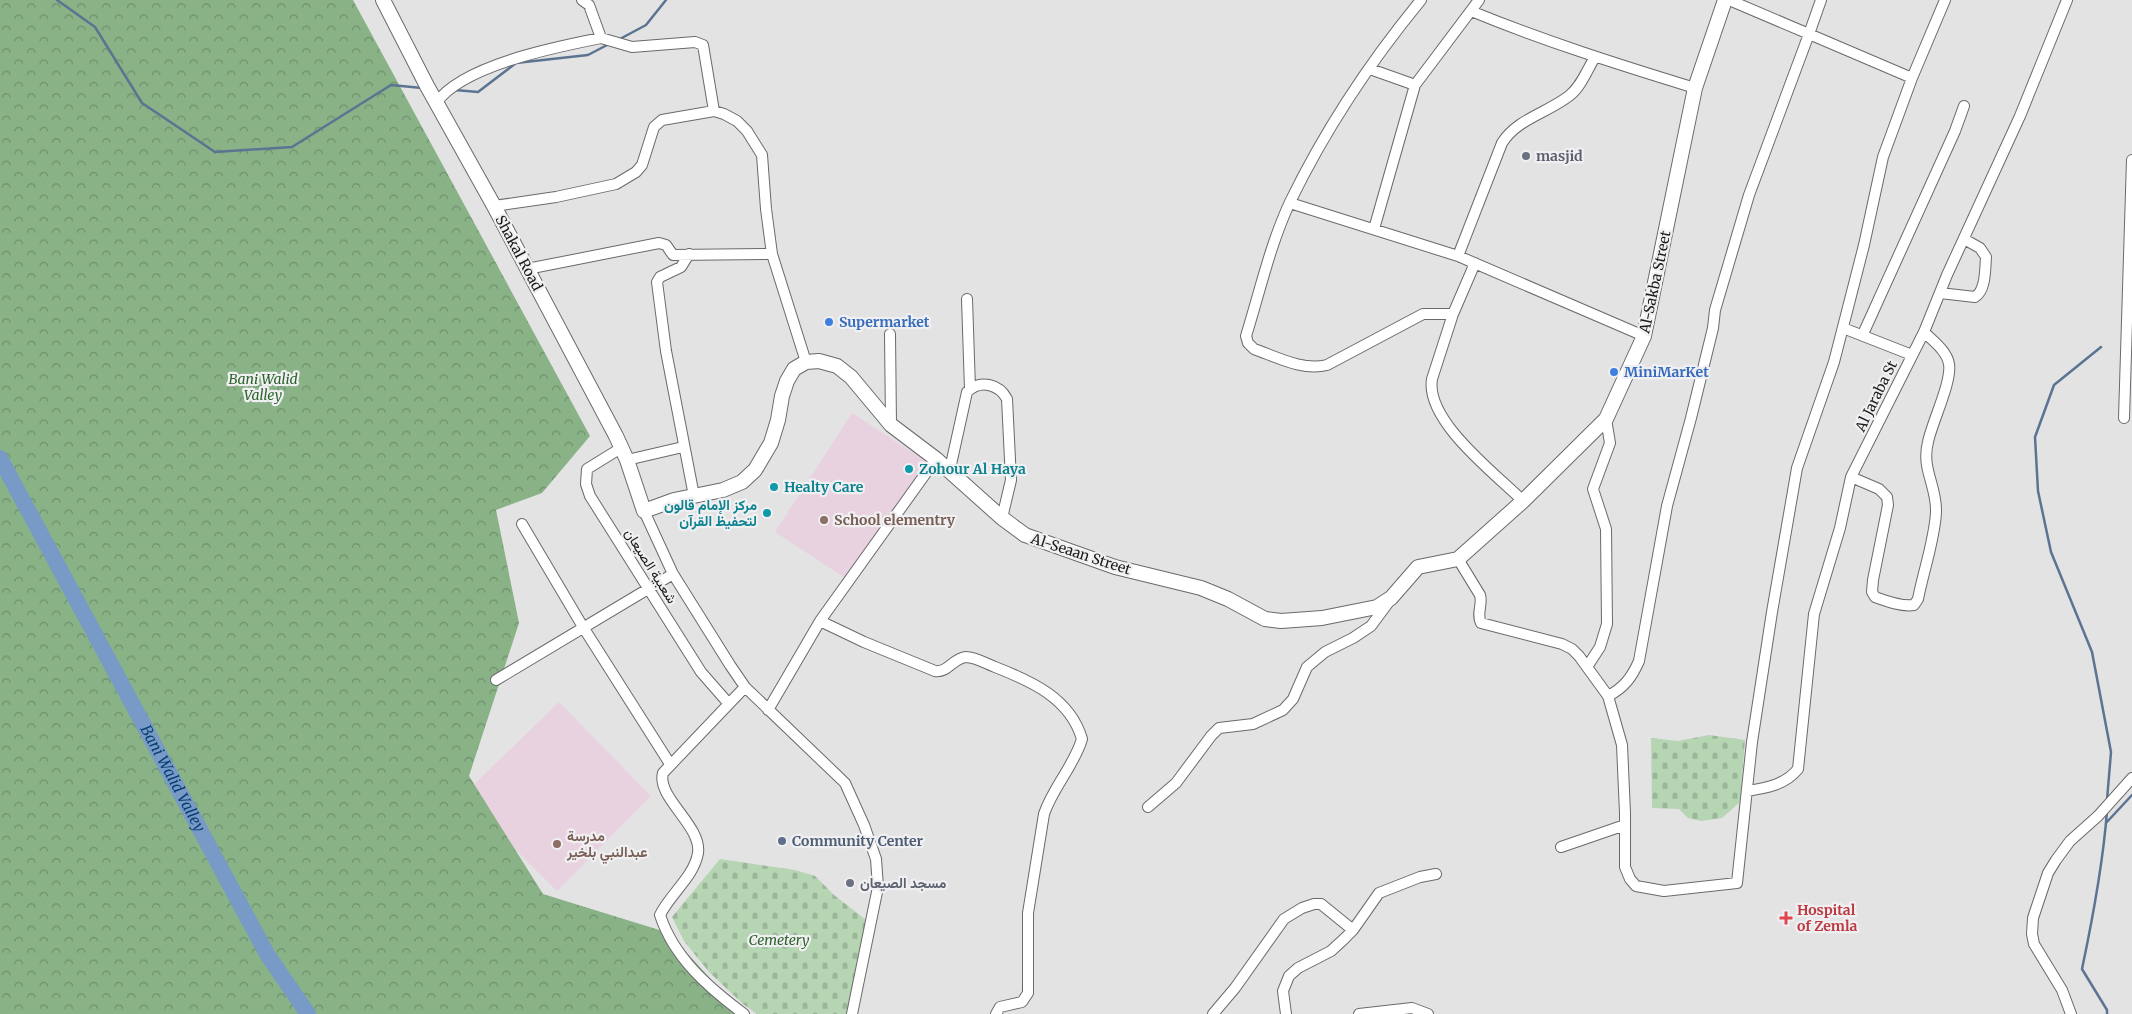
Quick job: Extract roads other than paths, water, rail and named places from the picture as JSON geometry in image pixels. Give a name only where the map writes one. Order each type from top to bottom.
[{"type":"main road","name":"Shakal Road","points":[[383,0],[624,454],[644,511]]},
{"type":"main road","name":"Al-Sakba Street","points":[[1458,559],[1523,501],[1606,419],[1644,336],[1695,88],[1725,0]]},
{"type":"main road","name":"Al-Seaan Street","points":[[806,362],[820,361],[837,366],[851,377],[890,425],[936,458],[1002,518],[1025,535],[1116,567],[1201,588],[1228,599],[1266,619],[1281,622],[1322,618],[1377,607],[1391,598],[1418,567],[1458,559]]},
{"type":"main road","points":[[644,511],[674,500],[722,490],[742,482],[755,470],[771,443],[787,380],[794,369],[806,362]]},
{"type":"street","points":[[582,0],[589,5],[601,38]]},
{"type":"street","points":[[1421,0],[1370,69],[1330,128],[1290,203],[1272,248],[1246,336],[1248,343],[1254,349],[1301,365],[1316,368],[1327,366],[1423,314],[1453,314]]},
{"type":"street","points":[[1374,228],[1415,85],[1479,0]]},
{"type":"street","points":[[1729,0],[1912,78]]},
{"type":"street","points":[[1608,696],[1621,689],[1635,670],[1639,661],[1667,506],[1691,418],[1713,328],[1715,310],[1749,195],[1821,0]]},
{"type":"street","points":[[1458,559],[1480,595],[1482,601],[1479,619],[1481,623],[1562,644],[1572,649],[1608,696],[1622,745],[1626,825],[1625,868],[1636,886],[1664,891],[1737,883],[1752,742],[1794,484],[1834,362],[1864,245],[1881,164],[1912,78],[1945,0]]},
{"type":"street","name":"Al Jaraba St","points":[[1747,791],[1778,784],[1791,778],[1798,769],[1814,614],[1840,528],[1851,477],[1924,332],[2020,116],[2067,0]]},
{"type":"street","points":[[1471,10],[1522,32],[1695,88]]},
{"type":"street","points":[[436,103],[444,92],[477,73],[548,49],[601,38],[632,47],[700,43],[704,48],[714,111]]},
{"type":"street","points":[[1458,256],[1498,152],[1508,134],[1515,127],[1569,96],[1580,84],[1595,57]]},
{"type":"street","points":[[1370,69],[1415,85]]},
{"type":"street","points":[[1862,334],[1955,131],[1964,106]]},
{"type":"street","points":[[494,206],[556,197],[616,184],[636,172],[642,164],[654,127],[662,120],[714,111],[724,114],[737,121],[747,131],[762,155],[772,254],[806,362]]},
{"type":"street","points":[[2124,418],[2132,160]]},
{"type":"street","points":[[1290,203],[1458,256],[1644,336]]},
{"type":"street","points":[[1940,294],[1975,296],[1978,295],[1981,289],[1986,257],[1980,248],[1964,239]]},
{"type":"street","points":[[527,269],[659,243],[666,245],[673,255],[772,254]]},
{"type":"street","points":[[689,254],[681,267],[660,277],[657,282],[666,351],[683,447],[694,496]]},
{"type":"street","points":[[1476,263],[1453,314],[1431,385],[1438,410],[1450,431],[1523,501]]},
{"type":"street","points":[[950,470],[965,398],[970,389],[967,299]]},
{"type":"street","points":[[1843,328],[1912,355]]},
{"type":"street","points":[[1851,477],[1879,489],[1887,497],[1888,505],[1872,592],[1875,596],[1883,599],[1909,606],[1914,605],[1918,598],[1936,513],[1934,490],[1925,458],[1928,441],[1947,383],[1949,365],[1942,349],[1924,332]]},
{"type":"street","points":[[890,334],[890,425]]},
{"type":"street","points":[[970,389],[992,385],[1003,392],[1007,399],[1011,480],[1002,518]]},
{"type":"street","points":[[1587,667],[1600,648],[1607,624],[1606,529],[1593,489],[1610,443],[1606,419]]},
{"type":"street","points":[[624,454],[683,447]]},
{"type":"street","name":"شعبية الصيعان","points":[[624,454],[587,469],[588,489],[701,672],[729,704]]},
{"type":"street","points":[[768,710],[820,621],[936,458]]},
{"type":"street","points":[[644,511],[673,574],[745,687],[830,767],[844,783],[864,825],[876,860],[878,887],[852,1014]]},
{"type":"street","points":[[522,524],[583,627],[670,764]]},
{"type":"street","points":[[496,680],[673,574]]},
{"type":"street","points":[[1148,807],[1176,783],[1219,728],[1253,724],[1282,710],[1292,699],[1307,667],[1325,652],[1353,638],[1371,626],[1391,598]]},
{"type":"street","points":[[820,621],[864,642],[936,671],[944,671],[952,664],[966,657],[1020,677],[1049,693],[1063,705],[1080,733],[1082,738],[1080,746],[1049,800],[1044,814],[1028,913],[1028,993],[1022,1002],[1000,1007],[996,1014]]},
{"type":"street","points":[[744,1014],[705,984],[689,967],[660,918],[660,914],[685,879],[696,860],[698,851],[693,834],[663,785],[663,773],[745,687]]},
{"type":"street","points":[[2071,1014],[2062,990],[2034,944],[2032,934],[2033,918],[2048,873],[2056,860],[2070,841],[2098,816],[2132,778]]},
{"type":"street","points":[[1561,847],[1626,825]]},
{"type":"street","points":[[1286,1014],[1283,991],[1289,976],[1298,968],[1331,951],[1353,930],[1379,893],[1420,877],[1436,874]]},
{"type":"street","points":[[1213,1014],[1235,988],[1284,919],[1302,908],[1321,904],[1353,930]]},
{"type":"street","points":[[1359,1014],[1412,1008],[1428,1014]]},
{"type":"waterway","points":[[57,0],[95,27],[142,103],[215,152],[292,147],[391,85],[422,88]]},
{"type":"waterway","points":[[618,40],[646,25],[666,0]]},
{"type":"waterway","points":[[455,90],[478,92],[516,63],[588,55],[609,44]]},
{"type":"waterway","points":[[2101,347],[2054,385],[2035,437],[2038,491],[2051,552],[2092,652],[2111,752],[2107,800]]},
{"type":"waterway","name":"Bani Walid Valley","points":[[0,458],[267,954],[308,1014]]},
{"type":"waterway","points":[[2106,823],[2132,795]]},
{"type":"waterway","points":[[2107,811],[2097,890],[2082,969],[2107,1010],[2107,1014]]},
{"type":"place","name":"masjid","points":[[1526,156]]},
{"type":"place","name":"Supermarket","points":[[829,322]]},
{"type":"place","name":"MiniMarKet","points":[[1614,372]]},
{"type":"place","name":"Zohour Al Haya","points":[[909,469]]},
{"type":"place","name":"Healty Care","points":[[774,487]]},
{"type":"place","name":"مركز الإمام قالون لتحفيظ القرآن","points":[[767,513]]},
{"type":"place","name":"School elementry","points":[[824,520]]},
{"type":"place","name":"Community Center","points":[[782,841]]},
{"type":"place","name":"مدرسة عبدالنبي بلخير","points":[[557,844]]},
{"type":"place","name":"مسجد الصيعان","points":[[850,883]]},
{"type":"place","name":"Hospital of Zemla","points":[[1786,918]]},
{"type":"park label","name":"Cemetery","points":[[779,940]]}]
